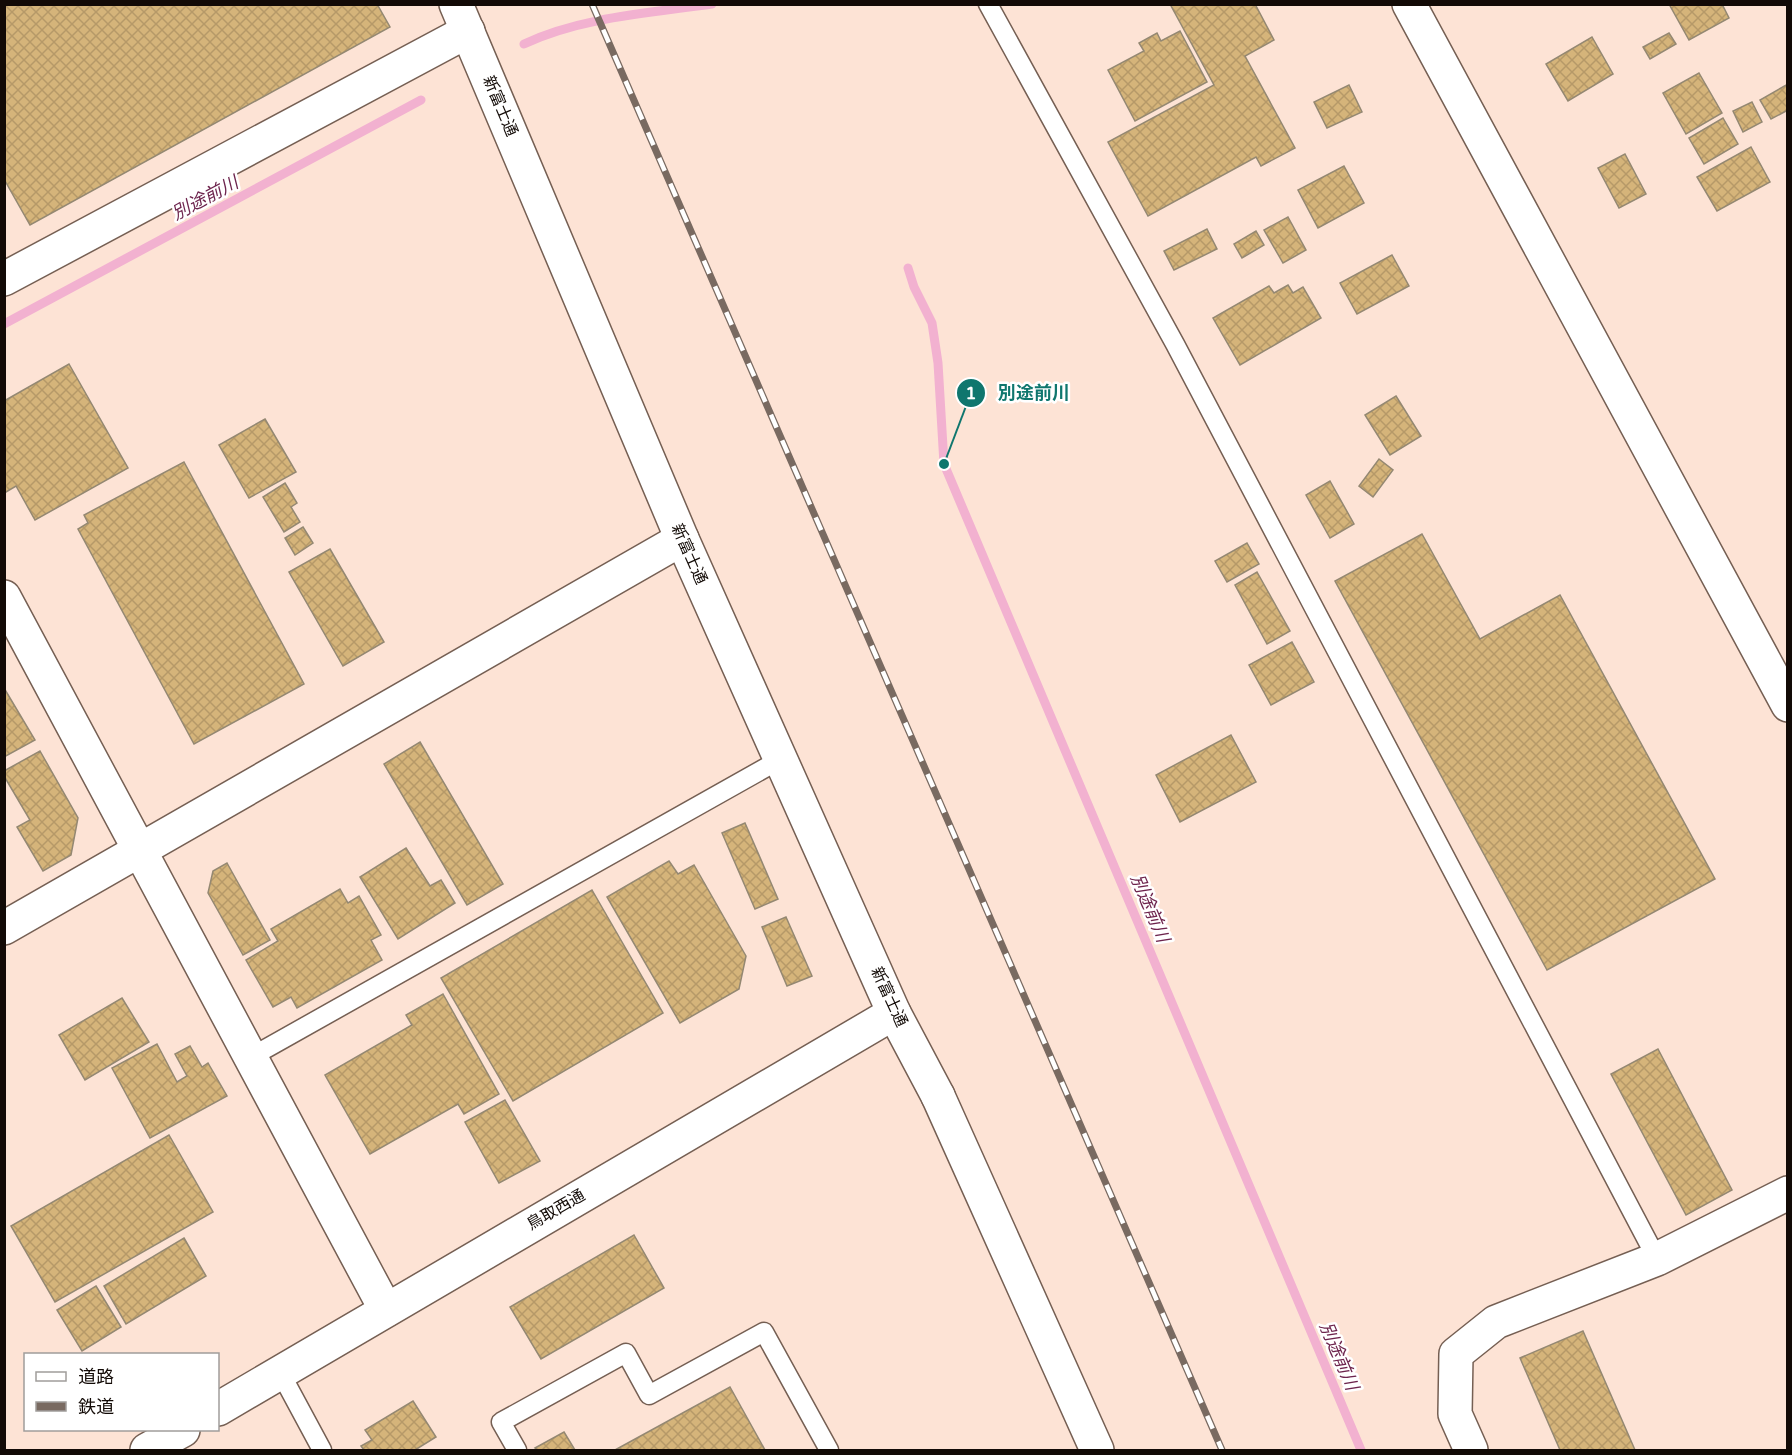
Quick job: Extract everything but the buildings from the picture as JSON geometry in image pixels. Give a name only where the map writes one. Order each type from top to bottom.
[{"type":"street","points":[[1409,4],[1788,705]]},
{"type":"street","points":[[4,279],[462,18]]},
{"type":"street","name":"新富士通","points":[[462,18],[682,540],[894,1013],[939,1096],[1097,1450]]},
{"type":"street","points":[[4,928],[682,540]]},
{"type":"street","points":[[4,597],[386,1310]]},
{"type":"street","name":"鳥取西通","points":[[219,1408],[894,1013]]},
{"type":"street","points":[[1471,1450],[1455,1414],[1456,1354],[1496,1322],[1657,1258],[1788,1193]]},
{"type":"street","points":[[147,1450],[181,1431]]},
{"type":"lane","points":[[988,4],[1175,344],[1657,1258]]},
{"type":"lane","points":[[251,1057],[781,759]]},
{"type":"lane","points":[[517,1450],[501,1422],[626,1353],[649,1395],[764,1332],[829,1450]]},
{"type":"lane","points":[[280,1372],[322,1450]]},
{"type":"waterway","name":"別途前川","points":[[524,44],[546,35],[593,22],[712,4]]},
{"type":"waterway","name":"別途前川","points":[[4,324],[421,100]]},
{"type":"waterway","name":"別途前川","points":[[908,268],[914,287],[932,323],[938,363],[944,464],[1361,1450]]},
{"type":"railway","points":[[592,4],[1222,1450]]},
{"type":"place","name":"別途前川","points":[[944,464]]}]
